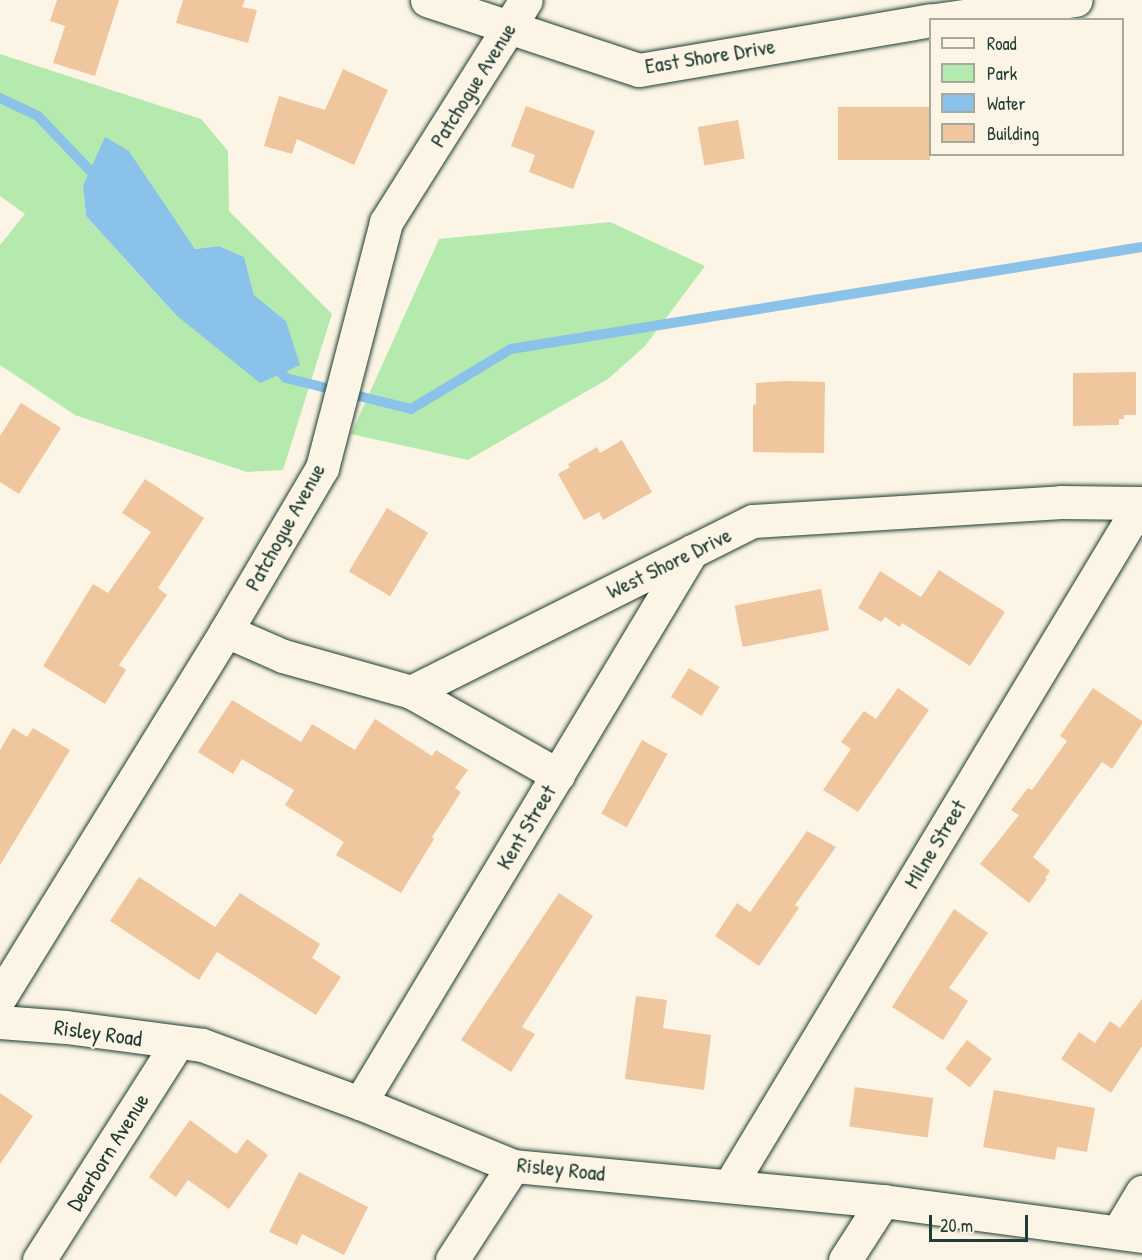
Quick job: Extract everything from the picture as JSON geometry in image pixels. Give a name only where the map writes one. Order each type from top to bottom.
[{"type":"street","name":"East Shore Drive","points":[[427,0],[639,70],[929,20]]},
{"type":"street","name":"Patchogue Avenue","points":[[0,997],[226,631],[322,468],[386,222],[526,0]]},
{"type":"street","points":[[932,18],[943,0]]},
{"type":"street","name":"East Shore Drive","points":[[946,18],[1076,0]]},
{"type":"street","name":"West Shore Drive","points":[[411,692],[753,521],[1061,502],[1141,503]]},
{"type":"street","name":"Milne Street","points":[[730,1185],[1141,503]]},
{"type":"street","name":"Kent Street","points":[[360,1103],[692,551]]},
{"type":"street","points":[[226,631],[283,656],[411,692],[558,775]]},
{"type":"street","name":"Risley Road","points":[[0,1022],[66,1027],[202,1045],[360,1103],[513,1166],[883,1201],[1130,1234]]},
{"type":"street","name":"Dearborn Avenue","points":[[39,1260],[177,1043]]},
{"type":"street","points":[[452,1260],[513,1166]]},
{"type":"street","points":[[1130,1234],[1142,1192]]},
{"type":"street","points":[[844,1260],[883,1201]]},
{"type":"green space","points":[[0,54],[201,119],[228,151],[229,211],[332,314],[283,470],[247,472],[75,415],[0,365],[0,245],[25,214],[0,196]],"holes":[[[129,151],[195,249],[219,246],[244,257],[254,295],[286,321],[176,315],[86,216],[83,186]]]},
{"type":"green space","points":[[610,222],[705,266],[645,346],[608,379],[468,460],[351,434],[439,239]]},
{"type":"water","points":[[105,137],[129,151],[195,249],[219,246],[244,257],[254,295],[286,321],[300,365],[260,383],[176,315],[86,216],[83,186]]},
{"type":"building","points":[[57,0],[119,0],[95,76],[53,63],[65,26],[50,21]]},
{"type":"building","points":[[183,0],[245,0],[242,7],[257,10],[248,43],[176,23]]},
{"type":"building","points":[[343,69],[388,90],[354,165],[297,139],[292,154],[264,146],[279,96],[325,110]]},
{"type":"building","points":[[526,106],[595,131],[573,189],[529,172],[535,155],[511,146]]},
{"type":"building","points":[[838,107],[929,107],[930,160],[838,160]]},
{"type":"building","points":[[738,120],[745,158],[704,166],[698,127]]},
{"type":"building","points":[[1136,372],[1136,415],[1124,415],[1124,419],[1119,419],[1119,425],[1073,426],[1073,373]]},
{"type":"building","points":[[825,382],[824,453],[753,452],[753,405],[756,404],[756,383]]},
{"type":"building","points":[[21,403],[61,428],[19,494],[0,482],[0,436]]},
{"type":"building","points":[[622,440],[652,492],[603,520],[599,512],[584,520],[558,474],[570,467],[568,464],[597,447],[600,453]]},
{"type":"building","points":[[145,479],[204,518],[158,588],[167,595],[119,665],[126,670],[105,704],[43,666],[93,584],[108,593],[151,532],[122,513]]},
{"type":"building","points":[[387,508],[428,533],[390,596],[349,571]]},
{"type":"building","points":[[939,570],[1005,612],[970,666],[902,623],[900,627],[885,617],[881,622],[858,608],[880,571],[921,597]]},
{"type":"building","points":[[821,589],[829,630],[743,647],[735,606]]},
{"type":"building","points":[[689,668],[720,687],[702,716],[671,697]]},
{"type":"building","points":[[898,688],[929,710],[858,812],[823,790],[851,749],[841,742],[864,711],[876,719]]},
{"type":"building","points":[[1093,688],[1142,721],[1142,724],[1112,769],[1102,762],[1033,857],[1050,871],[1045,878],[1047,879],[1029,903],[980,864],[1019,815],[1011,810],[1028,788],[1032,790],[1067,741],[1060,736]]},
{"type":"building","points":[[232,700],[301,742],[312,724],[355,750],[375,719],[432,756],[436,750],[468,770],[455,788],[461,792],[432,837],[434,839],[401,893],[336,855],[344,842],[285,805],[294,790],[242,759],[233,774],[198,752]]},
{"type":"building","points":[[13,728],[27,737],[33,728],[70,750],[0,865],[0,750]]},
{"type":"building","points":[[642,740],[667,754],[627,828],[601,813]]},
{"type":"building","points":[[807,831],[836,847],[795,905],[799,908],[759,966],[715,936],[737,903],[750,912]]},
{"type":"building","points":[[139,877],[215,927],[240,893],[320,944],[312,958],[341,977],[316,1015],[217,952],[199,980],[110,921]]},
{"type":"building","points":[[559,893],[593,916],[522,1027],[535,1034],[511,1072],[461,1040]]},
{"type":"building","points":[[954,909],[988,933],[949,988],[968,1001],[943,1040],[892,1007]]},
{"type":"building","points":[[636,996],[667,1000],[663,1028],[711,1035],[704,1090],[625,1079]]},
{"type":"building","points":[[1142,999],[1142,1046],[1111,1093],[1061,1059],[1079,1032],[1095,1043],[1110,1021],[1120,1028]]},
{"type":"building","points":[[967,1040],[992,1059],[970,1087],[945,1069]]},
{"type":"building","points":[[855,1087],[933,1098],[928,1138],[849,1127]]},
{"type":"building","points":[[994,1090],[1095,1108],[1087,1152],[1057,1147],[1055,1160],[983,1147]]},
{"type":"building","points":[[0,1093],[33,1116],[0,1164]]},
{"type":"building","points":[[190,1120],[236,1154],[247,1139],[268,1155],[229,1209],[188,1180],[176,1197],[149,1177]]},
{"type":"building","points":[[299,1172],[368,1207],[344,1255],[302,1234],[297,1245],[269,1232]]},
{"type":"waterway","points":[[0,98],[38,116],[100,181]]},
{"type":"waterway","points":[[274,365],[286,378],[411,409],[511,349],[1142,247]]}]
